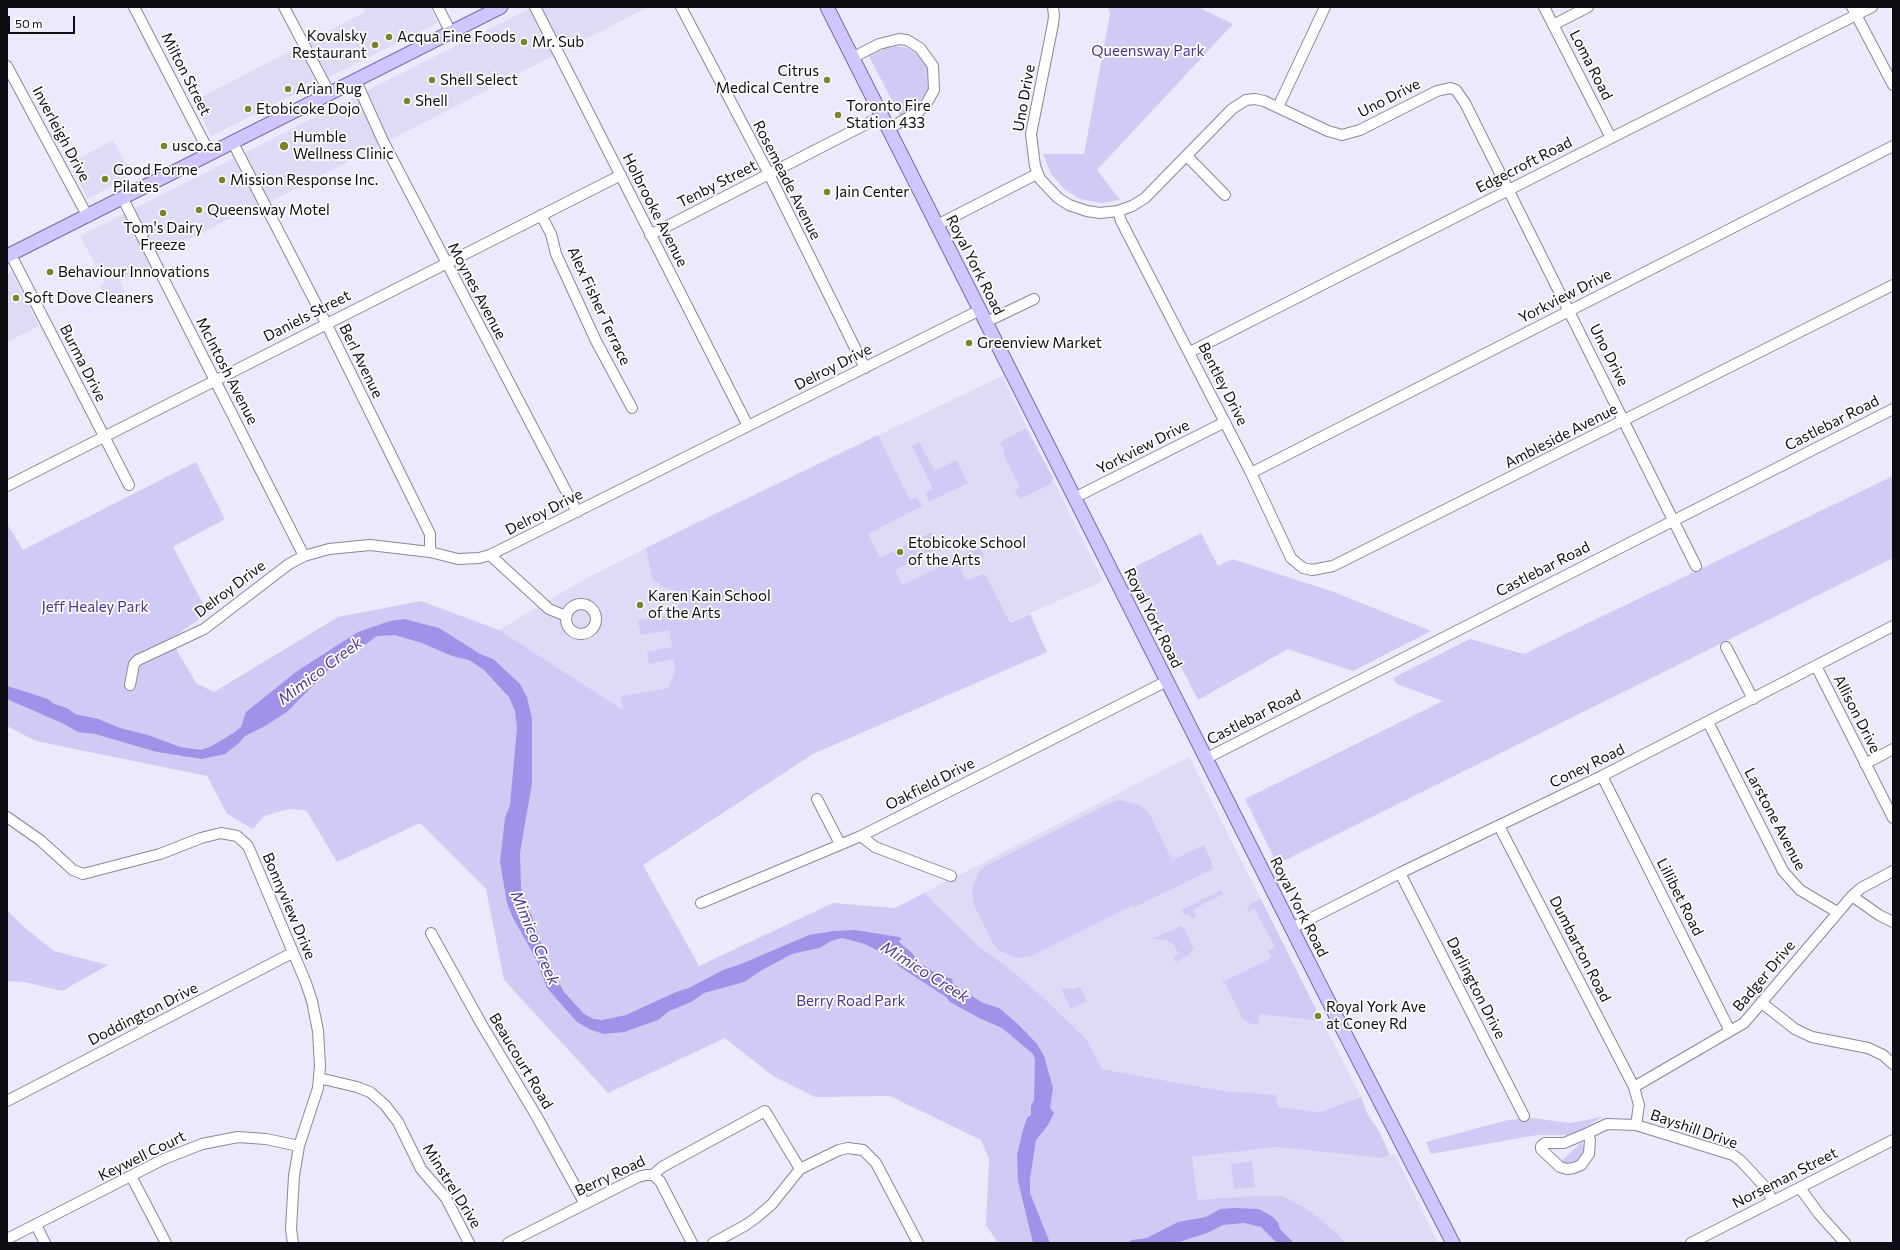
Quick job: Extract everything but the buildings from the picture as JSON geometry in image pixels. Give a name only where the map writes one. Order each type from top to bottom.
[{"type":"main road","points":[[9,256],[501,7]]},
{"type":"main road","name":"Royal York Road","points":[[827,7],[1074,498],[1453,1243]]},
{"type":"street","name":"Milton Street","points":[[134,7],[210,154]]},
{"type":"street","points":[[284,7],[330,94]]},
{"type":"street","points":[[438,7],[451,33]]},
{"type":"street","name":"Holbrooke Avenue","points":[[535,7],[748,426]]},
{"type":"street","name":"Rosemeade Avenue","points":[[681,7],[769,174],[865,368]]},
{"type":"street","name":"Uno Drive","points":[[1053,7],[1053,24],[1031,134],[1037,174],[1048,189],[1069,205],[1094,212],[1118,211],[1132,206],[1145,198],[1239,104],[1255,99],[1278,106],[1328,131],[1342,135],[1360,130],[1437,91],[1450,88],[1456,90],[1465,103],[1625,420],[1696,566]]},
{"type":"street","points":[[1278,106],[1324,7]]},
{"type":"street","name":"Loma Road","points":[[1544,7],[1611,138]]},
{"type":"street","points":[[1553,25],[1588,7]]},
{"type":"street","name":"Edgecroft Road","points":[[1190,352],[1611,138],[1854,11],[1872,7]]},
{"type":"street","points":[[1854,11],[1893,85]]},
{"type":"street","points":[[852,58],[879,44],[899,39],[907,40],[920,48],[933,66],[934,90],[925,106],[918,112],[888,129]]},
{"type":"street","name":"Inverleigh Drive","points":[[7,66],[88,217]]},
{"type":"street","name":"Moynes Avenue","points":[[356,81],[383,141],[445,263],[577,512]]},
{"type":"street","name":"Tenby Street","points":[[650,235],[882,116]]},
{"type":"street","name":"Berl Avenue","points":[[233,143],[326,323],[430,534],[430,552]]},
{"type":"street","name":"Yorkview Drive","points":[[1251,473],[1893,146]]},
{"type":"street","points":[[1187,156],[1225,195]]},
{"type":"street","name":"Daniels Street","points":[[7,486],[214,379],[621,174]]},
{"type":"street","points":[[937,225],[1037,174]]},
{"type":"street","name":"McIntosh Avenue","points":[[123,199],[304,556]]},
{"type":"street","name":"Bentley Drive","points":[[1118,211],[1121,221],[1190,352],[1251,473],[1291,558],[1303,568]]},
{"type":"street","name":"Alex Fisher Terrace","points":[[541,214],[551,234],[556,254],[596,340],[632,408]]},
{"type":"street","name":"Burma Drive","points":[[9,256],[129,485]]},
{"type":"street","name":"Ambleside Avenue","points":[[1303,568],[1316,570],[1333,566],[1893,285]]},
{"type":"street","points":[[986,322],[1034,299]]},
{"type":"street","name":"Delroy Drive","points":[[130,685],[134,664],[138,660],[204,629],[289,564],[304,556],[329,549],[370,545],[430,552],[458,559],[480,558],[490,555],[980,310]]},
{"type":"street","name":"Castlebar Road","points":[[1207,758],[1674,519],[1893,409]]},
{"type":"street","name":"Yorkview Drive","points":[[1074,498],[1225,422]]},
{"type":"street","points":[[490,555],[549,609],[566,616]]},
{"type":"street","name":"Coney Road","points":[[1292,928],[1400,873],[1602,776],[1893,626]]},
{"type":"street","points":[[1726,647],[1753,699]]},
{"type":"street","name":"Allison Drive","points":[[1816,666],[1893,818]]},
{"type":"street","name":"Oakfield Drive","points":[[701,902],[861,836],[1167,681]]},
{"type":"street","name":"Larstone Avenue","points":[[1708,722],[1783,871],[1800,890],[1837,912]]},
{"type":"street","points":[[1865,764],[1893,749]]},
{"type":"street","name":"Lillibet Road","points":[[1602,776],[1730,1031]]},
{"type":"street","points":[[817,799],[840,844]]},
{"type":"street","name":"Bonnyview Drive","points":[[7,817],[40,840],[73,870],[83,874],[160,854],[201,838],[221,833],[237,836],[248,846],[306,983],[317,1023],[320,1046],[319,1078],[308,1121],[299,1146],[292,1192],[291,1229],[293,1243]]},
{"type":"street","name":"Dumbarton Road","points":[[1499,826],[1634,1087]]},
{"type":"street","points":[[861,836],[875,847],[951,876]]},
{"type":"street","name":"Badger Drive","points":[[1634,1087],[1747,1021],[1852,896],[1861,888],[1893,871]]},
{"type":"street","name":"Darlington Drive","points":[[1400,873],[1524,1116]]},
{"type":"street","points":[[1852,896],[1879,916],[1893,922]]},
{"type":"street","name":"Beaucourt Road","points":[[431,933],[482,1025],[537,1117],[585,1204]]},
{"type":"street","name":"Doddington Drive","points":[[7,1101],[292,953]]},
{"type":"street","points":[[1762,1003],[1795,1029],[1812,1037],[1868,1048],[1883,1055],[1893,1064]]},
{"type":"street","name":"Minstrel Drive","points":[[319,1078],[357,1087],[370,1092],[386,1105],[398,1122],[421,1169],[446,1198],[469,1243]]},
{"type":"street","points":[[1634,1087],[1639,1105],[1636,1125]]},
{"type":"street","name":"Berry Road","points":[[508,1243],[638,1177],[653,1175],[662,1167],[765,1111],[800,1169]]},
{"type":"street","name":"Bayshill Drive","points":[[1588,1132],[1590,1140],[1589,1154],[1581,1165],[1574,1168],[1566,1169],[1560,1167],[1541,1149],[1541,1146],[1545,1143],[1564,1143],[1588,1132],[1607,1124],[1636,1125],[1733,1156],[1741,1161],[1765,1187],[1773,1201]]},
{"type":"street","name":"Keywell Court","points":[[7,1240],[185,1150],[218,1140],[238,1137],[255,1138],[299,1146]]},
{"type":"street","name":"Norseman Street","points":[[1691,1243],[1704,1240],[1773,1201],[1893,1140]]},
{"type":"street","points":[[714,1243],[746,1225],[772,1204],[800,1169],[839,1150],[848,1148],[863,1150],[876,1163],[918,1243]]},
{"type":"street","points":[[653,1175],[660,1181],[692,1243]]},
{"type":"street","points":[[131,1176],[166,1243]]},
{"type":"street","points":[[1800,1188],[1819,1214],[1845,1243]]},
{"type":"street","points":[[36,1225],[45,1243]]},
{"type":"shaded area","points":[[363,7],[430,7],[437,23],[211,136],[194,101],[365,12]]},
{"type":"shaded area","points":[[533,7],[648,7],[270,202],[254,207],[147,260],[150,268],[120,281],[126,294],[109,303],[100,286],[105,282],[80,236]]},
{"type":"shaded area","points":[[113,140],[132,175],[88,199],[69,164]]},
{"type":"shaded area","points":[[12,272],[39,326],[7,342],[7,274]]},
{"type":"shaded area","name":"Etobicoke School of the Arts","points":[[1002,376],[1103,581],[796,716],[640,721],[499,630],[583,580],[697,522]]},
{"type":"shaded area","points":[[1189,757],[1361,1097],[1320,1112],[1278,1107],[1276,1095],[1223,1091],[1102,1069],[1087,1040],[1047,1001],[1015,973],[980,947],[924,893]]},
{"type":"shaded area","points":[[1276,1147],[1382,1158],[1395,1154],[1438,1243],[1346,1243],[1309,1210],[1283,1196],[1255,1196],[1198,1201],[1192,1157]]},
{"type":"green space","name":"Queensway Park","points":[[1108,7],[1198,7],[1233,24],[1097,170],[1120,200],[1102,203],[1080,199],[1064,189],[1051,174],[1043,154],[1084,154],[1110,14]]},
{"type":"green space","points":[[896,46],[907,48],[921,56],[929,70],[930,86],[919,105],[900,116],[869,56],[886,48]]},
{"type":"green space","points":[[1026,428],[1053,478],[1050,484],[1020,499],[1015,490],[1020,487],[1003,453],[1005,452],[1000,442]]},
{"type":"green space","points":[[878,435],[910,500],[917,497],[922,506],[868,534],[880,558],[932,532],[940,548],[895,570],[902,585],[980,546],[984,557],[960,569],[966,580],[983,574],[986,576],[1010,623],[1030,614],[1047,652],[813,754],[643,865],[699,966],[833,903],[895,908],[924,893],[980,947],[1015,973],[1047,1001],[1087,1040],[1102,1069],[1223,1091],[1276,1095],[1278,1107],[1320,1112],[1361,1097],[1367,1113],[1379,1131],[1390,1155],[1382,1158],[1276,1147],[1192,1157],[1198,1200],[1255,1196],[1283,1196],[1309,1210],[1346,1243],[998,1243],[986,1225],[989,1159],[981,1140],[890,1096],[815,1097],[773,1076],[725,1038],[608,1093],[504,980],[486,889],[420,823],[337,862],[306,810],[289,809],[264,816],[253,829],[227,814],[207,776],[36,741],[7,726],[7,524],[23,550],[196,462],[225,519],[173,547],[208,613],[172,638],[176,649],[197,684],[214,692],[338,617],[421,601],[499,630],[623,710],[621,696],[669,688],[675,670],[674,659],[649,664],[647,652],[672,647],[669,630],[641,635],[638,620],[667,615],[669,622],[676,612],[679,603],[673,590],[660,586],[659,582],[653,581],[646,548]]},
{"type":"green space","points":[[919,442],[935,471],[956,460],[968,483],[929,502],[925,493],[933,489],[912,446]]},
{"type":"green space","points":[[1893,476],[1893,558],[1277,864],[1245,799],[1443,701],[1397,684],[1393,678],[1470,639],[1524,654]]},
{"type":"green space","points":[[1201,533],[1218,566],[1232,559],[1331,591],[1431,631],[1353,671],[1288,649],[1198,700],[1162,625],[1155,616],[1131,569]]},
{"type":"green space","points":[[1120,800],[1139,805],[1149,813],[1171,858],[1172,864],[1173,861],[1170,852],[1175,859],[1204,845],[1213,869],[1135,907],[1134,905],[1032,956],[1016,958],[999,950],[992,942],[974,905],[972,889],[979,872],[985,866],[1110,803]]},
{"type":"green space","points":[[1221,890],[1223,894],[1194,909],[1196,917],[1193,918],[1188,914],[1184,914],[1182,910]]},
{"type":"green space","points":[[1261,899],[1320,1019],[1314,1020],[1259,1014],[1258,1025],[1249,1023],[1242,1018],[1222,975],[1225,981],[1272,958],[1268,951],[1275,947],[1254,908],[1248,912],[1247,909],[1250,904]]},
{"type":"green space","points":[[7,910],[24,927],[54,951],[108,965],[62,991],[24,982],[7,981]]},
{"type":"green space","points":[[1180,926],[1183,927],[1194,949],[1189,952],[1190,954],[1176,962],[1173,957],[1179,954],[1173,944],[1167,940],[1152,939]]},
{"type":"green space","points":[[1080,987],[1087,1001],[1071,1009],[1061,988],[1073,989]]},
{"type":"green space","points":[[1602,1117],[1581,1131],[1569,1135],[1537,1135],[1431,1154],[1426,1142],[1508,1120],[1531,1118],[1570,1123]]},
{"type":"green space","points":[[1581,1143],[1586,1146],[1585,1152],[1577,1162],[1565,1164],[1559,1163]]},
{"type":"green space","points":[[1252,1161],[1255,1187],[1234,1189],[1231,1164]]},
{"type":"water","name":"Mimico Creek","points":[[404,619],[439,628],[480,654],[493,659],[520,684],[527,697],[532,719],[532,783],[520,853],[521,888],[523,900],[532,916],[546,958],[564,992],[584,1014],[594,1019],[602,1020],[626,1015],[676,992],[689,988],[723,970],[741,964],[809,935],[834,931],[855,930],[899,937],[902,939],[899,941],[901,944],[911,952],[918,962],[937,974],[952,979],[953,984],[983,1003],[999,1008],[1019,1025],[1037,1044],[1044,1056],[1053,1088],[1050,1108],[1054,1113],[1048,1125],[1036,1140],[1030,1179],[1030,1193],[1050,1243],[1033,1243],[1018,1181],[1017,1155],[1023,1130],[1027,1118],[1031,1115],[1031,1106],[1034,1100],[1035,1059],[1033,1054],[1002,1028],[979,1018],[950,1002],[946,997],[900,967],[892,958],[865,944],[842,938],[831,941],[819,948],[792,954],[762,970],[744,982],[704,993],[691,1002],[669,1011],[658,1020],[624,1032],[604,1034],[591,1030],[577,1022],[547,988],[536,959],[512,916],[507,903],[500,862],[505,818],[510,805],[517,728],[515,711],[509,697],[484,670],[469,660],[452,656],[422,643],[395,635],[377,636],[366,644],[358,646],[331,667],[288,711],[267,725],[245,736],[225,754],[202,759],[157,752],[95,734],[78,732],[64,724],[7,699],[7,686],[48,699],[54,704],[67,708],[75,714],[98,719],[120,728],[148,735],[180,747],[200,750],[210,747],[235,732],[241,727],[246,712],[296,672],[333,648],[358,632],[390,621]]},
{"type":"water","points":[[1220,1209],[1259,1209],[1273,1217],[1278,1223],[1280,1229],[1294,1243],[1277,1243],[1261,1227],[1244,1223],[1223,1225],[1207,1233],[1176,1243],[1126,1243],[1132,1240],[1147,1238],[1178,1222],[1206,1217]]},
{"type":"place","name":"Acqua Fine Foods","points":[[389,37]]},
{"type":"place","name":"Mr. Sub","points":[[524,42]]},
{"type":"place","name":"Kovalsky Restaurant","points":[[375,45]]},
{"type":"place","name":"Shell Select","points":[[432,80]]},
{"type":"place","name":"Citrus Medical Centre","points":[[827,80]]},
{"type":"place","name":"Arian Rug","points":[[288,89]]},
{"type":"place","name":"Shell","points":[[407,101]]},
{"type":"place","name":"Etobicoke Dojo","points":[[248,109]]},
{"type":"place","name":"Toronto Fire Station 433","points":[[838,115]]},
{"type":"place","name":"usco.ca","points":[[164,146]]},
{"type":"place","name":"Humble Wellness Clinic","points":[[284,146]]},
{"type":"place","name":"Good Forme Pilates","points":[[105,179]]},
{"type":"place","name":"Mission Response Inc.","points":[[222,180]]},
{"type":"place","name":"Jain Center","points":[[827,192]]},
{"type":"place","name":"Queensway Motel","points":[[199,210]]},
{"type":"place","name":"Tom's Dairy Freeze","points":[[163,213]]},
{"type":"place","name":"Behaviour Innovations","points":[[50,272]]},
{"type":"place","name":"Soft Dove Cleaners","points":[[16,298]]},
{"type":"place","name":"Greenview Market","points":[[969,343]]},
{"type":"place","name":"Etobicoke School of the Arts","points":[[900,552]]},
{"type":"place","name":"Karen Kain School of the Arts","points":[[640,605]]},
{"type":"place","name":"Royal York Ave at Coney Rd","points":[[1318,1016]]},
{"type":"park label","name":"Jeff Healey Park","points":[[95,607]]},
{"type":"park label","name":"Berry Road Park","points":[[851,1001]]}]
